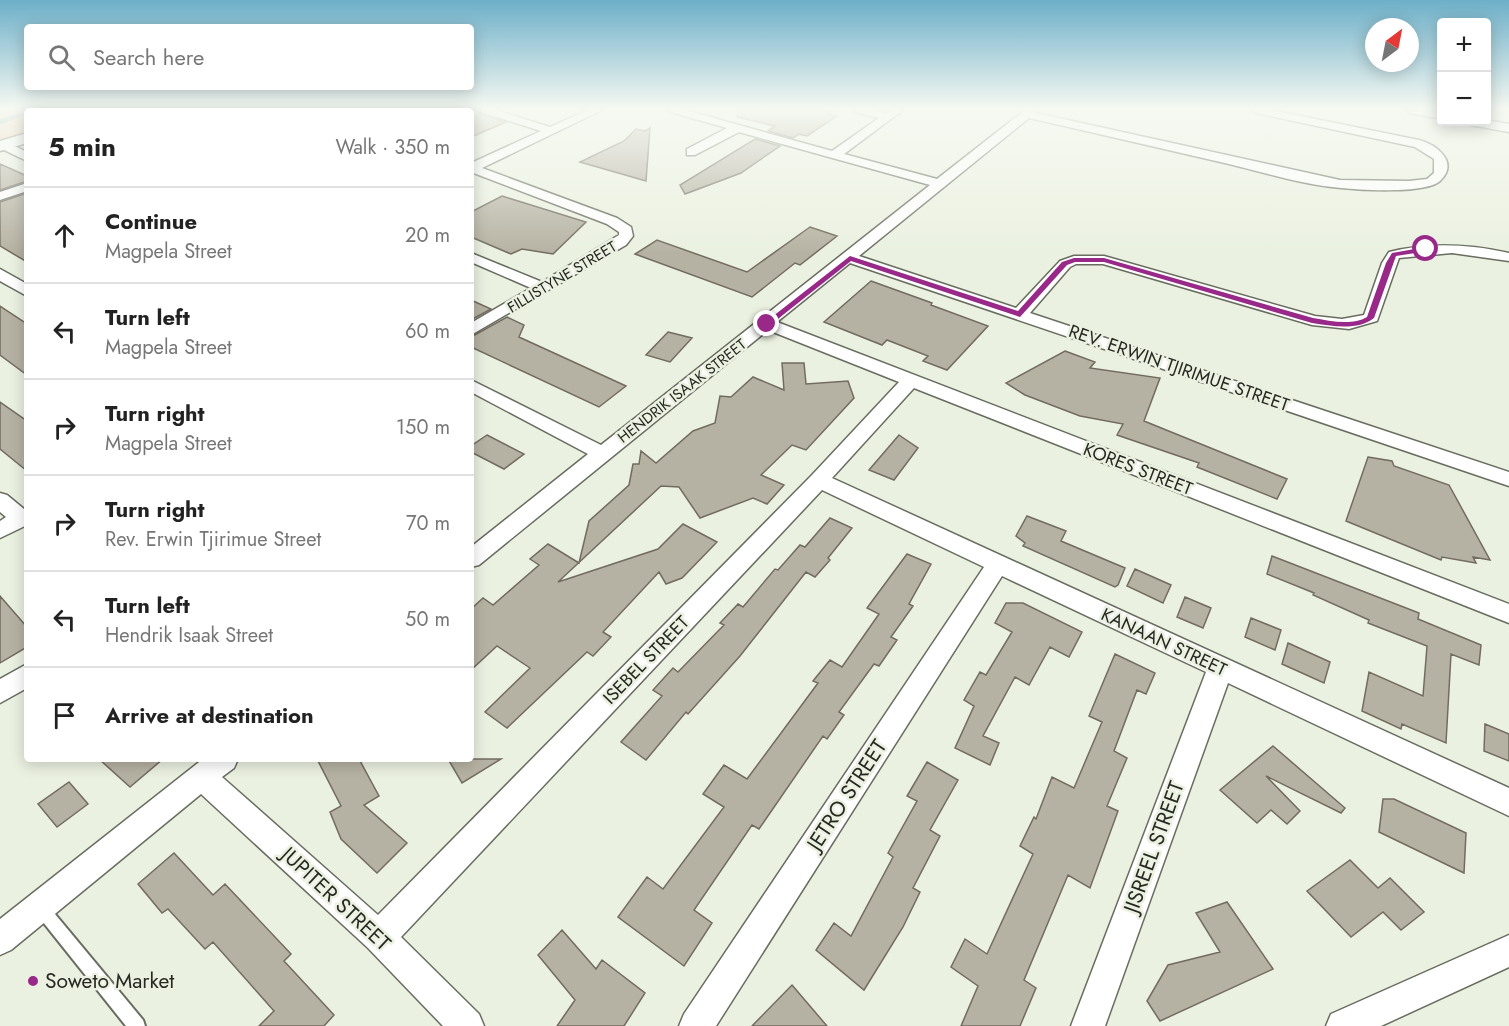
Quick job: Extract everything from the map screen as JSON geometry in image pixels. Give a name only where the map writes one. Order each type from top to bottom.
[{"type":"street","points":[[474,167],[492,158]]},
{"type":"street","points":[[848,158],[939,184]]},
{"type":"street","name":"HENDRIK ISAAK STREET","points":[[474,558],[972,158]]},
{"type":"street","points":[[1220,158],[1340,184],[1420,184],[1431,182],[1440,174],[1442,167],[1440,158]]},
{"type":"street","name":"FILLISTYNE STREET","points":[[474,169],[612,222],[626,230],[626,236],[621,242],[474,328]]},
{"type":"street","points":[[0,196],[24,187]]},
{"type":"street","points":[[1020,314],[1065,264],[1074,260],[1104,260],[1312,320],[1333,324],[1362,323],[1371,318],[1389,263],[1394,255],[1444,248],[1509,257]]},
{"type":"street","points":[[474,258],[543,288]]},
{"type":"street","name":"REV. ERWIN TJIRIMUE STREET","points":[[850,258],[1509,479]]},
{"type":"street","points":[[0,274],[24,289]]},
{"type":"street","name":"KORES STREET","points":[[767,324],[1509,614]]},
{"type":"street","name":"ISEBEL STREET","points":[[380,937],[819,480],[910,380]]},
{"type":"street","points":[[474,387],[603,454]]},
{"type":"street","name":"KANAAN STREET","points":[[819,480],[1509,802]]},
{"type":"street","points":[[0,500],[24,517],[0,530]]},
{"type":"street","name":"JETRO STREET","points":[[696,1026],[998,564]]},
{"type":"street","name":"JISREEL STREET","points":[[1088,1026],[1220,669]]},
{"type":"street","points":[[0,692],[24,677]]},
{"type":"street","points":[[0,939],[213,768]]},
{"type":"street","name":"JUPITER STREET","points":[[213,768],[467,1026]]},
{"type":"street","points":[[1343,1026],[1509,951]]},
{"type":"lane","points":[[40,907],[137,1026]]},
{"type":"building","points":[[589,158],[648,158],[646,181],[580,162]]},
{"type":"building","points":[[724,158],[763,158],[741,173],[685,194],[680,185]]},
{"type":"building","points":[[0,164],[24,175],[24,182],[0,190]]},
{"type":"building","points":[[24,194],[24,260],[0,246],[0,202]]},
{"type":"building","points":[[502,196],[586,222],[553,254],[522,249],[511,254],[474,238],[474,210]]},
{"type":"building","points":[[810,227],[837,236],[800,265],[795,263],[752,297],[635,254],[657,240],[747,272]]},
{"type":"building","points":[[871,281],[988,326],[947,370],[923,361],[928,356],[887,340],[882,345],[824,322]]},
{"type":"building","points":[[474,301],[491,309],[474,318]]},
{"type":"building","points":[[0,306],[24,322],[24,373],[0,355]]},
{"type":"building","points":[[507,317],[524,325],[519,337],[626,386],[599,407],[474,348],[474,335]]},
{"type":"building","points":[[668,332],[692,338],[670,362],[646,355]]},
{"type":"building","points":[[1065,351],[1095,362],[1090,368],[1160,378],[1144,421],[1287,479],[1277,499],[1197,467],[1199,463],[1117,435],[1123,424],[1080,416],[1025,395],[1006,383]]},
{"type":"building","points":[[782,363],[804,363],[806,384],[848,381],[854,398],[806,450],[792,445],[761,475],[784,485],[767,504],[753,498],[700,518],[679,487],[661,486],[579,562],[589,521],[629,485],[633,464],[639,464],[641,451],[656,463],[693,431],[715,423],[720,396],[731,397],[753,377],[784,390]]},
{"type":"building","points":[[0,402],[24,419],[24,469],[0,449]]},
{"type":"building","points":[[487,435],[524,454],[504,469],[474,454],[474,444]]},
{"type":"building","points":[[899,435],[918,448],[894,480],[869,470]]},
{"type":"building","points":[[1368,457],[1392,461],[1394,466],[1449,485],[1490,560],[1473,557],[1476,563],[1442,557],[1441,560],[1346,521]]},
{"type":"building","points":[[1027,516],[1066,531],[1061,541],[1125,568],[1118,585],[1115,587],[1023,546],[1025,543],[1016,536]]},
{"type":"building","points":[[830,518],[852,528],[828,558],[830,560],[815,577],[806,572],[740,656],[688,714],[686,712],[646,760],[621,742],[662,696],[653,690],[673,668],[678,672],[724,625],[720,623],[738,604],[743,607],[775,569],[778,570],[800,545],[805,547]]},
{"type":"building","points":[[683,524],[717,542],[682,578],[666,584],[659,572],[603,632],[611,637],[593,656],[587,652],[507,728],[485,712],[530,668],[497,646],[474,667],[474,606],[483,598],[493,605],[539,565],[530,559],[548,544],[579,563],[558,582],[658,549]]},
{"type":"building","points":[[907,554],[931,564],[909,604],[913,606],[891,637],[897,640],[879,666],[874,664],[839,712],[844,715],[827,739],[823,736],[759,829],[752,825],[694,910],[712,923],[684,966],[618,917],[647,877],[663,889],[724,807],[703,794],[724,765],[747,779],[818,683],[813,681],[830,660],[842,667],[879,614],[867,608]]},
{"type":"building","points":[[1272,556],[1419,613],[1418,619],[1481,645],[1479,665],[1451,654],[1446,743],[1402,724],[1401,729],[1362,711],[1369,672],[1423,696],[1427,646],[1368,623],[1369,620],[1313,595],[1314,593],[1267,574]]},
{"type":"building","points":[[1135,569],[1171,585],[1163,603],[1127,586]]},
{"type":"building","points":[[0,596],[24,624],[24,649],[0,663]]},
{"type":"building","points":[[1185,597],[1211,608],[1203,628],[1177,617]]},
{"type":"building","points":[[1006,603],[1023,603],[1082,632],[1069,657],[1050,647],[1029,685],[1015,677],[983,736],[999,743],[990,765],[955,748],[974,706],[964,700],[980,672],[986,675],[1012,632],[995,623]]},
{"type":"building","points":[[1251,618],[1281,630],[1275,650],[1245,637]]},
{"type":"building","points":[[1288,643],[1330,662],[1324,683],[1282,664]]},
{"type":"building","points":[[1115,654],[1155,673],[1146,694],[1137,690],[1114,751],[1127,758],[1107,806],[1118,811],[1090,888],[1068,875],[1024,980],[1036,988],[1020,1026],[961,1026],[978,986],[951,967],[965,939],[987,954],[1033,854],[1020,846],[1034,817],[1036,819],[1052,777],[1074,788],[1102,722],[1089,716]]},
{"type":"building","points":[[1485,724],[1509,734],[1509,761],[1484,751]]},
{"type":"building","points":[[1273,746],[1345,808],[1341,813],[1266,776],[1300,811],[1287,824],[1271,810],[1257,823],[1220,790]]},
{"type":"building","points":[[501,759],[462,783],[450,762]]},
{"type":"building","points":[[102,762],[159,762],[130,787]]},
{"type":"building","points":[[319,762],[361,762],[379,796],[364,805],[407,843],[377,873],[341,839],[330,812],[341,806]]},
{"type":"building","points":[[927,762],[958,780],[930,830],[940,836],[913,888],[920,892],[903,927],[864,990],[816,950],[834,923],[851,936],[893,857],[888,853],[917,801],[907,796]]},
{"type":"building","points":[[69,782],[88,804],[57,827],[38,804]]},
{"type":"building","points":[[1383,799],[1394,799],[1466,833],[1464,873],[1379,832]]},
{"type":"building","points":[[174,853],[213,895],[225,884],[291,954],[284,961],[334,1015],[324,1026],[259,1026],[274,1011],[213,942],[205,949],[168,909],[162,913],[138,884]]},
{"type":"building","points":[[1350,860],[1378,888],[1390,878],[1424,912],[1401,930],[1383,912],[1351,937],[1307,891]]},
{"type":"building","points":[[1227,902],[1273,969],[1160,1021],[1147,1001],[1168,965],[1220,952],[1196,913]]},
{"type":"building","points":[[562,930],[596,969],[602,960],[645,993],[624,1026],[557,1026],[575,1000],[538,955]]},
{"type":"building","points":[[792,985],[827,1026],[752,1026]]},
{"type":"place","name":"Soweto Market","points":[[33,981]]},
{"type":"route","points":[[767,324],[850,258],[1020,314],[1065,264],[1074,260],[1104,260],[1312,320],[1333,324],[1362,323],[1371,318],[1389,263],[1394,255],[1426,249]]}]
